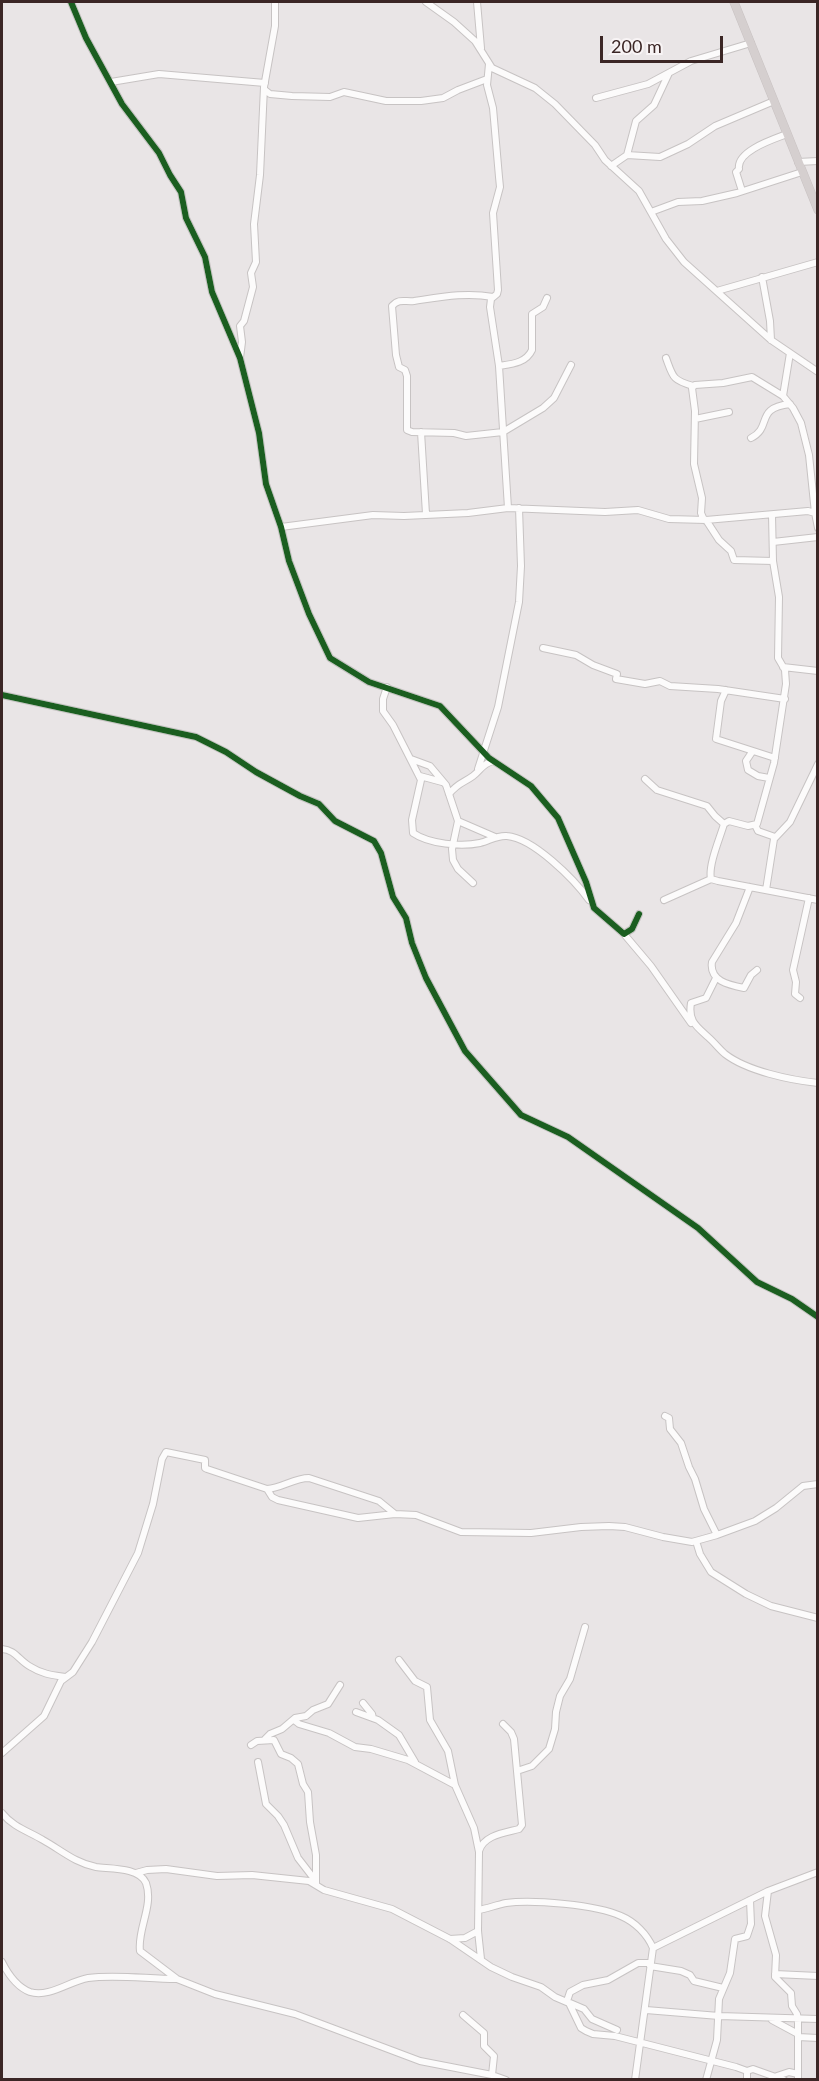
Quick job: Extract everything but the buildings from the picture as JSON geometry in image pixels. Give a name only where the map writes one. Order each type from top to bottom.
[{"type":"main road","points":[[734,2],[818,210]]},
{"type":"street","points":[[71,2],[86,38],[122,104],[146,134],[180,188],[186,218],[205,257],[212,292],[240,358],[256,422],[266,484],[281,527],[286,553],[300,593],[330,658],[364,680],[440,706],[493,761],[531,786],[558,818],[588,888],[594,908],[624,934],[692,1023],[725,1054],[750,1067],[818,1083]]},
{"type":"street","points":[[240,358],[242,342],[240,327],[245,320],[253,287],[251,273],[256,262],[254,224],[260,175],[265,87],[274,26],[275,2]]},
{"type":"street","points":[[426,2],[454,21],[481,48],[489,64],[495,70],[523,82],[547,97],[582,131],[611,166],[639,191],[666,239],[684,262],[771,340],[818,372]]},
{"type":"street","points":[[477,2],[481,48]]},
{"type":"street","points":[[596,98],[648,84],[691,61],[751,43]]},
{"type":"street","points":[[489,64],[487,80],[493,108],[500,177],[500,187],[493,213],[498,290],[490,301],[490,311],[499,366],[508,508]]},
{"type":"street","points":[[627,155],[634,126],[654,105],[669,73]]},
{"type":"street","points":[[111,82],[159,74],[265,87],[270,94],[330,97],[348,92],[386,100],[421,101],[443,98],[452,92],[487,80]]},
{"type":"street","points":[[611,166],[627,155],[660,157],[688,144],[715,126],[774,101]]},
{"type":"street","points":[[742,191],[736,172],[739,169],[740,160],[759,146],[788,134]]},
{"type":"street","points":[[798,162],[818,161]]},
{"type":"street","points":[[651,212],[678,202],[702,201],[742,191],[802,172]]},
{"type":"street","points":[[717,291],[818,262]]},
{"type":"street","points":[[762,277],[771,340]]},
{"type":"street","points":[[493,297],[464,294],[414,301],[401,300],[392,306],[396,355],[399,367],[405,370],[407,376],[407,428],[412,432],[454,433],[466,436],[503,432],[543,408],[554,398],[571,365]]},
{"type":"street","points":[[499,366],[514,364],[530,355],[532,314],[545,304],[547,298]]},
{"type":"street","points":[[783,396],[790,353]]},
{"type":"street","points":[[666,358],[670,375],[674,379],[693,386],[723,383],[753,376],[783,396],[804,430],[818,528]]},
{"type":"street","points":[[693,386],[694,464],[702,498],[701,513],[723,545],[731,550],[736,561],[773,561]]},
{"type":"street","points":[[751,438],[760,432],[769,410],[778,405],[790,404]]},
{"type":"street","points":[[695,419],[729,412]]},
{"type":"street","points":[[421,432],[426,514]]},
{"type":"street","points":[[281,527],[373,514],[468,513],[508,508],[605,512],[638,510],[669,519],[705,520],[808,511],[815,513]]},
{"type":"street","points":[[449,794],[458,784],[474,776],[478,769],[498,707],[519,602],[521,563],[519,508]]},
{"type":"street","points":[[772,515],[773,561],[779,597],[778,658],[785,674],[785,699],[775,758],[755,825],[758,831],[775,837]]},
{"type":"street","points":[[711,529],[720,520]]},
{"type":"street","points":[[773,542],[818,537]]},
{"type":"street","points":[[543,648],[576,655],[592,665],[617,674],[616,679],[620,680],[645,684],[660,681],[670,686],[726,690],[785,699]]},
{"type":"street","points":[[783,667],[818,671]]},
{"type":"street","points":[[387,687],[382,711],[393,725],[420,776],[412,820],[413,833],[428,841],[453,843],[476,843],[504,836],[519,839],[560,867],[591,902]]},
{"type":"street","points":[[726,690],[721,701],[716,738],[775,758]]},
{"type":"street","points":[[2,695],[196,737],[300,796],[319,804],[335,821],[375,841],[381,852],[393,897],[406,918],[412,943],[426,978],[465,1051],[521,1115],[568,1137],[684,1218],[757,1282],[792,1299],[818,1317]]},
{"type":"street","points":[[752,752],[746,761],[748,770],[758,776],[769,778]]},
{"type":"street","points":[[411,759],[430,766],[444,783],[458,821],[452,854],[455,865],[473,883]]},
{"type":"street","points":[[478,769],[493,761]]},
{"type":"street","points":[[766,890],[775,837],[790,822],[818,764]]},
{"type":"street","points":[[420,776],[444,783]]},
{"type":"street","points":[[645,779],[657,790],[707,806],[724,824]]},
{"type":"street","points":[[458,821],[495,838]]},
{"type":"street","points":[[711,879],[712,865],[724,824],[732,821],[748,826],[755,825]]},
{"type":"street","points":[[664,900],[711,879],[818,900]]},
{"type":"street","points":[[750,887],[736,923],[712,962],[711,973],[716,978],[744,988],[751,975],[758,970]]},
{"type":"street","points":[[800,998],[795,994],[794,970],[809,898]]},
{"type":"street","points":[[624,934],[630,931],[639,914]]},
{"type":"street","points":[[675,999],[692,1002],[706,998],[716,978]]},
{"type":"street","points":[[692,1002],[690,1012],[692,1023]]},
{"type":"street","points":[[665,1416],[669,1418],[670,1429],[681,1443],[704,1509],[717,1535]]},
{"type":"street","points":[[2,1753],[44,1716],[57,1687],[65,1677],[73,1672],[92,1642],[138,1553],[147,1527],[165,1453],[205,1460],[207,1469],[267,1489],[309,1478],[379,1501],[395,1514]]},
{"type":"street","points":[[267,1489],[272,1497],[278,1500],[349,1516],[368,1518],[395,1514],[423,1516],[461,1532],[531,1533],[609,1526],[696,1541],[767,1515],[807,1484],[818,1484]]},
{"type":"street","points":[[696,1541],[700,1554],[711,1572],[746,1594],[771,1606],[818,1618]]},
{"type":"street","points":[[518,1771],[532,1766],[549,1749],[555,1729],[560,1696],[570,1679],[585,1627]]},
{"type":"street","points":[[2,1649],[12,1652],[28,1665],[48,1676],[57,1687]]},
{"type":"street","points":[[399,1660],[415,1680],[427,1687],[430,1720],[448,1751],[454,1785],[474,1828],[478,1852],[478,1931],[481,1959]]},
{"type":"street","points":[[48,1676],[65,1677]]},
{"type":"street","points":[[251,1744],[265,1739],[294,1720],[328,1704],[340,1685]]},
{"type":"street","points":[[363,1703],[373,1718]]},
{"type":"street","points":[[356,1712],[373,1718],[403,1739],[417,1765]]},
{"type":"street","points":[[294,1720],[304,1726],[329,1733],[347,1744],[401,1757],[454,1785]]},
{"type":"street","points":[[478,1852],[487,1840],[519,1829],[522,1825],[513,1735],[503,1725]]},
{"type":"street","points":[[265,1739],[274,1740],[281,1754],[295,1760],[308,1792],[310,1822],[316,1854],[316,1883]]},
{"type":"street","points":[[258,1762],[266,1804],[284,1825],[298,1858],[324,1890],[392,1909],[450,1940],[499,1971],[541,1987],[555,1997],[584,2009],[592,2019],[617,2030]]},
{"type":"street","points":[[2,1813],[16,1826],[71,1858],[89,1865],[136,1873],[157,1869],[217,1876],[252,1875],[316,1883]]},
{"type":"street","points":[[653,1948],[768,1891],[818,1872]]},
{"type":"street","points":[[136,1873],[145,1882],[148,1893],[140,1951],[177,1978],[215,1994],[295,2014],[420,2061],[506,2079]]},
{"type":"street","points":[[723,1988],[694,1980],[690,1975],[681,1971],[638,1963],[608,1980],[582,1985],[570,1992],[568,2002],[581,2028],[593,2034],[615,2036],[747,2071],[753,2069],[780,2078],[789,2072],[798,2077],[798,2019],[792,2007],[791,1993],[776,1979],[776,1955],[765,1916],[768,1891]]},
{"type":"street","points":[[706,2079],[713,2061],[720,2016],[719,1999],[730,1973],[735,1939],[747,1936],[749,1933],[750,1900]]},
{"type":"street","points":[[479,1910],[507,1903],[569,1904],[613,1913],[638,1927],[653,1948],[635,2079]]},
{"type":"street","points":[[450,1940],[465,1938],[478,1931]]},
{"type":"street","points":[[2,1962],[14,1980],[29,1992],[37,1993],[89,1978],[177,1978]]},
{"type":"street","points":[[775,1974],[818,1976]]},
{"type":"street","points":[[646,2010],[770,2019],[818,2019]]},
{"type":"street","points":[[463,2015],[484,2033],[484,2046],[494,2056],[492,2075]]},
{"type":"street","points":[[770,2019],[798,2036],[818,2038]]},
{"type":"street","points":[[747,2071],[747,2079]]},
{"type":"cycle path","points":[[71,2],[86,38],[122,104],[159,153],[181,192],[186,218],[205,257],[212,292],[240,358],[259,433],[266,484],[281,527],[289,561],[309,614],[330,658],[369,682],[440,706],[489,758],[531,786],[558,818],[586,882],[594,908],[624,934],[632,929],[639,914]]},
{"type":"cycle path","points":[[2,695],[196,737],[300,796],[319,804],[335,821],[374,841],[381,853],[393,897],[406,918],[412,943],[426,978],[465,1051],[521,1115],[568,1137],[698,1228],[757,1282],[792,1299],[818,1317]]}]
